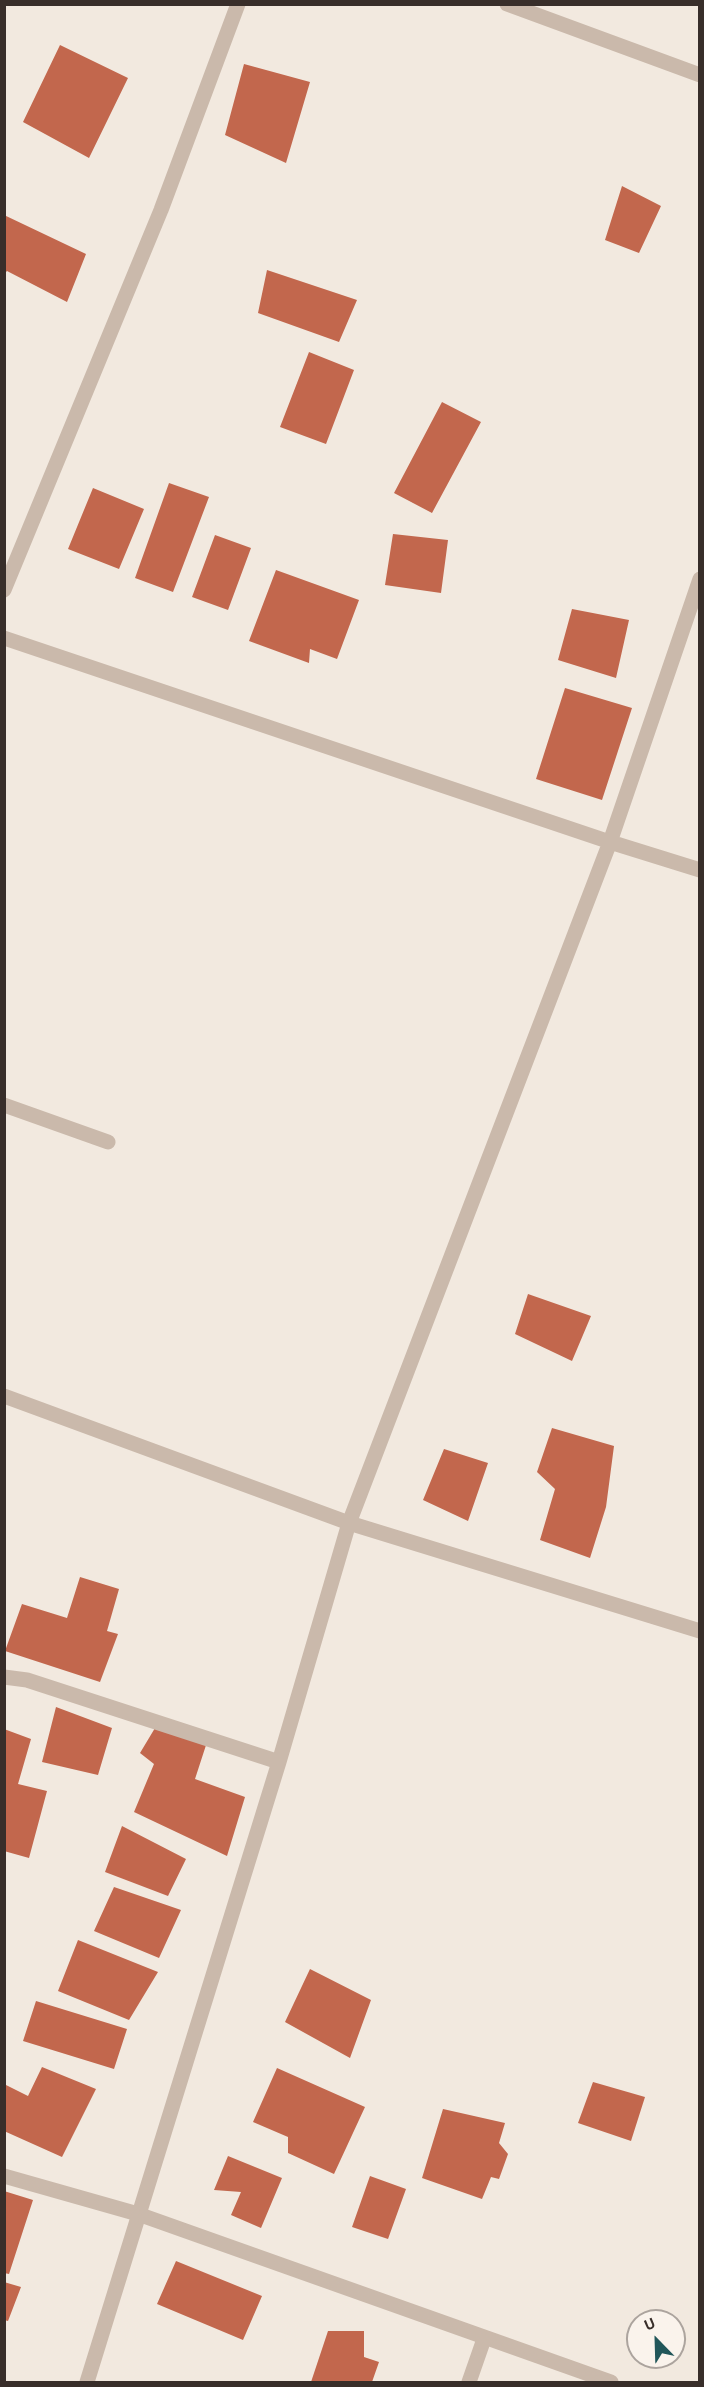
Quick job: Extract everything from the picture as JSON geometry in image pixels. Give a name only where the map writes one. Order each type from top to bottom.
[{"type":"street","points":[[4,590],[161,210],[238,4]]},
{"type":"street","points":[[507,4],[699,75]]},
{"type":"street","points":[[87,2382],[279,1762],[349,1523],[610,842],[699,579]]},
{"type":"street","points":[[4,638],[699,870]]},
{"type":"street","points":[[4,1105],[108,1142]]},
{"type":"street","points":[[4,1396],[349,1523],[699,1631]]},
{"type":"street","points":[[4,1677],[27,1680],[279,1762]]},
{"type":"street","points":[[4,2176],[138,2214],[611,2382]]},
{"type":"street","points":[[469,2382],[484,2338]]},
{"type":"building","points":[[60,45],[128,78],[89,158],[23,122]]},
{"type":"building","points":[[244,64],[310,82],[286,163],[225,135]]},
{"type":"building","points":[[622,186],[661,206],[639,253],[605,240]]},
{"type":"building","points":[[4,215],[86,254],[67,302],[7,271],[4,274]]},
{"type":"building","points":[[267,270],[357,300],[339,342],[258,313]]},
{"type":"building","points":[[309,352],[354,370],[326,444],[280,427]]},
{"type":"building","points":[[442,402],[481,422],[432,513],[394,493]]},
{"type":"building","points":[[169,483],[209,497],[173,592],[135,578]]},
{"type":"building","points":[[93,488],[144,509],[119,569],[68,549]]},
{"type":"building","points":[[393,534],[448,540],[441,593],[385,585]]},
{"type":"building","points":[[215,535],[251,548],[228,610],[192,597]]},
{"type":"building","points":[[276,570],[359,600],[337,659],[310,649],[309,663],[249,641]]},
{"type":"building","points":[[572,609],[629,620],[616,678],[558,660]]},
{"type":"building","points":[[565,688],[632,708],[602,800],[536,779]]},
{"type":"building","points":[[528,1294],[591,1316],[572,1361],[515,1334]]},
{"type":"building","points":[[552,1428],[614,1446],[606,1507],[590,1558],[540,1540],[555,1489],[537,1472]]},
{"type":"building","points":[[444,1449],[488,1463],[468,1521],[423,1500]]},
{"type":"building","points":[[80,1577],[119,1589],[107,1631],[118,1634],[100,1682],[5,1651],[22,1604],[67,1618]]},
{"type":"building","points":[[56,1707],[112,1728],[98,1775],[42,1762]]},
{"type":"building","points":[[158,1723],[208,1739],[195,1779],[245,1797],[227,1856],[134,1812],[154,1764],[140,1753]]},
{"type":"building","points":[[4,1729],[31,1739],[18,1784],[47,1791],[29,1858],[4,1851]]},
{"type":"building","points":[[122,1826],[186,1859],[168,1896],[105,1872]]},
{"type":"building","points":[[114,1887],[181,1910],[159,1958],[94,1931]]},
{"type":"building","points":[[78,1940],[158,1972],[129,2020],[58,1991]]},
{"type":"building","points":[[310,1969],[371,2000],[350,2058],[285,2022]]},
{"type":"building","points":[[36,2001],[127,2029],[114,2069],[23,2041]]},
{"type":"building","points":[[42,2067],[96,2089],[62,2157],[4,2131],[4,2084],[28,2096]]},
{"type":"building","points":[[277,2068],[365,2107],[334,2174],[288,2153],[288,2137],[253,2122]]},
{"type":"building","points":[[593,2082],[645,2097],[631,2141],[578,2123]]},
{"type":"building","points":[[443,2109],[505,2123],[499,2143],[508,2154],[499,2179],[491,2177],[482,2199],[422,2178]]},
{"type":"building","points":[[228,2156],[282,2178],[261,2228],[231,2215],[241,2192],[214,2190]]},
{"type":"building","points":[[370,2176],[406,2189],[388,2239],[352,2227]]},
{"type":"building","points":[[4,2191],[33,2200],[9,2274],[4,2273]]},
{"type":"building","points":[[176,2261],[262,2296],[243,2340],[157,2304]]},
{"type":"building","points":[[4,2282],[21,2287],[8,2321],[4,2320]]},
{"type":"building","points":[[328,2331],[364,2331],[364,2357],[379,2362],[372,2382],[311,2382]]}]
